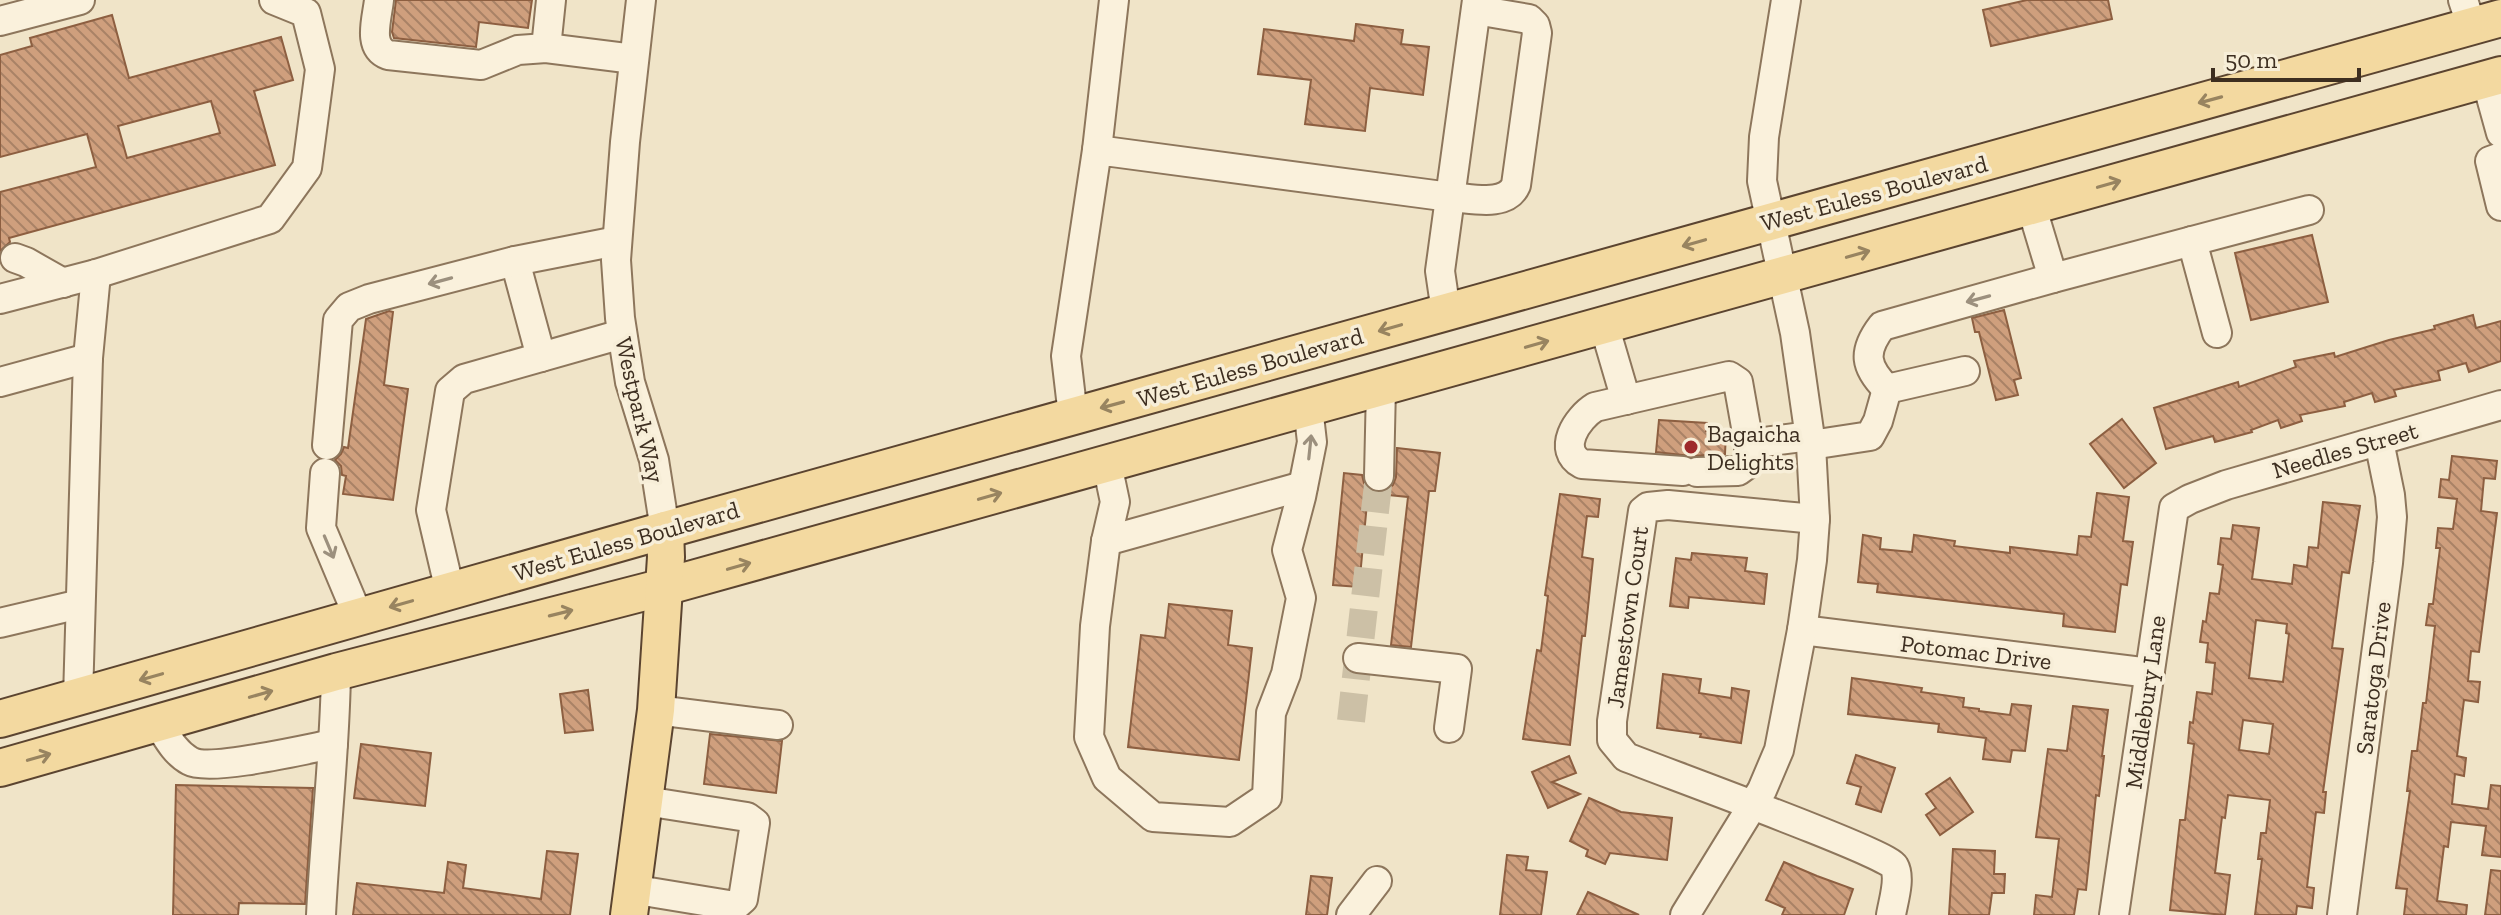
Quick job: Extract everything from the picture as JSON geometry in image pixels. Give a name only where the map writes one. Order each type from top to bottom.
[{"type":"main road","name":"West Euless Boulevard","points":[[0,719],[1769,222],[2479,15]]},
{"type":"main road","points":[[0,768],[336,672],[664,587],[2494,77],[2479,15]]},
{"type":"main road","points":[[1446,312],[1461,365]]},
{"type":"main road","name":"Westpark Way","points":[[630,902],[656,710],[665,530]]},
{"type":"main road","points":[[78,698],[78,746]]},
{"type":"street","points":[[0,21],[80,0]]},
{"type":"street","points":[[0,299],[96,274],[270,219],[307,168],[320,69],[306,13],[274,0]]},
{"type":"street","points":[[379,0],[374,44],[379,52],[388,55],[481,65],[518,50],[546,48],[634,59]]},
{"type":"street","points":[[546,48],[551,0]]},
{"type":"street","name":"Westpark Way","points":[[641,0],[616,260],[622,334],[630,382],[654,460],[665,530]]},
{"type":"street","points":[[1073,416],[1066,356],[1097,150],[1114,0]]},
{"type":"street","points":[[1685,915],[1762,790],[1779,750],[1812,560],[1815,519],[1811,441],[1795,333],[1762,181],[1764,137],[1786,0]]},
{"type":"street","points":[[1097,150],[1450,197],[1504,199],[1512,194],[1516,185],[1537,33],[1529,19],[1477,5],[1450,197],[1440,271],[1446,312]]},
{"type":"street","points":[[2494,77],[2501,133]]},
{"type":"street","points":[[2500,197],[2490,161],[2501,157]]},
{"type":"street","points":[[2031,205],[2053,278]]},
{"type":"street","points":[[1887,389],[1873,375],[1868,353],[1882,326],[2309,210]]},
{"type":"street","points":[[358,616],[321,528],[338,320],[349,307],[369,299],[515,261],[617,241]]},
{"type":"street","points":[[2192,241],[2217,333]]},
{"type":"street","points":[[15,258],[63,283]]},
{"type":"street","points":[[515,261],[541,357]]},
{"type":"street","points":[[78,698],[88,358],[96,274]]},
{"type":"street","points":[[1604,325],[1626,400]]},
{"type":"street","points":[[450,591],[431,510],[450,391],[464,379],[622,334]]},
{"type":"street","points":[[0,382],[88,358]]},
{"type":"street","points":[[1887,389],[1965,371]]},
{"type":"street","points":[[1729,376],[1738,382],[1751,458],[1745,468],[1738,471],[1690,471],[1576,462],[1571,452],[1571,439],[1580,418],[1595,407],[1626,400],[1729,376]]},
{"type":"street","points":[[1379,476],[1381,387]]},
{"type":"street","points":[[1749,444],[1870,436],[1878,421],[1887,389]]},
{"type":"street","name":"Needles Street","points":[[2190,499],[2226,485],[2501,405]]},
{"type":"street","points":[[1107,464],[1115,502],[1106,541],[1095,626],[1089,737],[1107,778],[1153,817],[1230,822],[1267,797],[1271,713],[1286,674],[1301,598],[1287,550],[1312,442],[1308,407]]},
{"type":"street","name":"Saratoga Drive","points":[[2342,915],[2392,517],[2379,441]]},
{"type":"street","points":[[1106,541],[1303,486]]},
{"type":"street","name":"Middlebury Lane","points":[[2114,915],[2174,508],[2190,499]]},
{"type":"street","name":"Jamestown Court","points":[[1752,806],[1626,757],[1612,740],[1612,721],[1643,511],[1648,507],[1668,505],[1815,519]]},
{"type":"street","points":[[0,623],[80,604]]},
{"type":"street","name":"Potomac Drive","points":[[1802,630],[2150,673]]},
{"type":"street","points":[[1358,658],[1457,669],[1449,728]]},
{"type":"street","points":[[321,915],[336,672]]},
{"type":"street","points":[[656,710],[778,725]]},
{"type":"street","points":[[158,723],[177,751],[193,763],[219,764],[333,744]]},
{"type":"street","points":[[630,902],[735,906],[743,899],[746,884],[755,823],[747,817],[645,801]]},
{"type":"street","points":[[1752,806],[1891,862],[1896,869],[1891,915]]},
{"type":"street","points":[[1351,915],[1377,881]]},
{"type":"building","points":[[396,0],[532,0],[528,28],[479,22],[476,47],[394,38]]},
{"type":"building","points":[[2027,0],[2108,0],[2112,19],[1991,46],[1983,10]]},
{"type":"building","points":[[112,15],[129,78],[281,37],[293,80],[254,91],[275,165],[9,238],[10,242],[0,251],[0,192],[96,167],[87,134],[0,157],[0,55],[32,46],[30,38]],"holes":[[[211,101],[220,133],[127,158],[118,126]]]},
{"type":"building","points":[[1356,24],[1403,30],[1401,44],[1429,47],[1423,95],[1370,88],[1365,131],[1305,124],[1311,80],[1258,74],[1264,29],[1354,41]]},
{"type":"building","points":[[2312,235],[2328,302],[2251,320],[2235,253]]},
{"type":"building","points":[[2004,310],[2021,378],[2014,380],[2018,395],[1996,400],[1979,332],[1975,332],[1972,318]]},
{"type":"building","points":[[393,312],[384,385],[408,389],[393,500],[343,494],[346,476],[342,475],[341,466],[335,460],[344,447],[348,448],[366,319]]},
{"type":"building","points":[[2473,315],[2476,328],[2501,321],[2501,361],[2469,372],[2466,363],[2438,371],[2440,380],[2394,390],[2396,396],[2375,402],[2372,393],[2344,402],[2345,406],[2300,415],[2302,421],[2281,428],[2278,420],[2252,432],[2215,442],[2213,436],[2166,449],[2154,408],[2238,382],[2239,387],[2296,367],[2294,361],[2334,353],[2335,357]]},
{"type":"building","points":[[2122,419],[2156,463],[2124,488],[2090,444]]},
{"type":"building","name":"Bagaicha Delights","points":[[1659,420],[1707,423],[1706,431],[1726,432],[1725,454],[1691,456],[1656,452]]},
{"type":"building","points":[[1397,448],[1440,453],[1435,491],[1429,491],[1411,647],[1391,645],[1408,497],[1368,493],[1359,587],[1333,585],[1344,473],[1362,475],[1371,491],[1386,491],[1396,477]]},
{"type":"building","points":[[2452,456],[2497,461],[2495,479],[2484,478],[2481,511],[2497,513],[2479,652],[2471,651],[2468,681],[2480,682],[2478,702],[2464,700],[2457,756],[2466,758],[2464,776],[2455,774],[2452,804],[2488,809],[2491,785],[2501,786],[2501,857],[2482,855],[2486,826],[2451,822],[2448,847],[2444,846],[2437,901],[2467,905],[2466,915],[2404,915],[2407,889],[2396,888],[2410,791],[2407,791],[2412,751],[2417,751],[2423,703],[2426,703],[2435,626],[2426,625],[2429,604],[2433,604],[2440,548],[2436,548],[2438,528],[2453,529],[2457,499],[2439,497],[2441,479],[2449,480]]},
{"type":"building","points":[[2097,493],[2129,497],[2123,541],[2133,542],[2127,585],[2121,584],[2115,632],[2063,626],[2064,614],[1877,592],[1878,584],[1858,582],[1863,535],[1881,538],[1880,549],[1912,552],[1914,535],[1955,541],[1954,546],[2010,553],[2010,547],[2077,555],[2079,536],[2091,537]]},
{"type":"building","points":[[1560,494],[1600,499],[1598,517],[1587,516],[1582,557],[1593,559],[1570,745],[1523,739],[1537,650],[1541,651],[1548,596],[1545,595]]},
{"type":"building","points":[[2323,502],[2360,506],[2349,573],[2342,572],[2332,648],[2343,649],[2323,792],[2326,792],[2324,813],[2316,812],[2307,887],[2314,888],[2312,908],[2297,906],[2296,915],[2255,915],[2262,859],[2258,859],[2261,833],[2266,833],[2270,800],[2228,795],[2215,873],[2230,875],[2225,915],[2170,910],[2180,820],[2185,820],[2194,744],[2188,743],[2190,722],[2193,723],[2197,692],[2212,694],[2215,663],[2206,662],[2208,643],[2200,642],[2210,593],[2219,594],[2223,565],[2218,564],[2221,538],[2231,539],[2233,525],[2259,528],[2252,579],[2292,584],[2294,565],[2307,567],[2309,547],[2318,548]],"holes":[[[2256,620],[2287,624],[2286,633],[2289,634],[2283,682],[2249,678]],[[2243,720],[2273,724],[2269,754],[2239,750]]]},
{"type":"building","points":[[1692,553],[1747,558],[1745,571],[1767,574],[1764,604],[1689,597],[1688,608],[1670,606],[1676,558],[1691,560]]},
{"type":"building","points":[[1169,604],[1232,611],[1228,645],[1252,648],[1239,760],[1128,747],[1141,635],[1165,638]]},
{"type":"building","points":[[1663,674],[1701,679],[1699,693],[1731,698],[1732,688],[1749,691],[1741,743],[1657,728]]},
{"type":"building","points":[[1852,678],[1922,688],[1921,692],[1964,698],[1963,707],[1979,711],[2010,715],[2012,704],[2031,706],[2025,751],[2012,750],[2010,762],[1983,759],[1986,738],[1938,732],[1939,724],[1848,714]]},
{"type":"building","points":[[588,690],[593,730],[565,733],[560,694]]},
{"type":"building","points":[[2073,706],[2108,710],[2086,890],[2078,889],[2074,915],[2034,915],[2036,895],[2052,897],[2059,839],[2036,837],[2048,749],[2067,751]]},
{"type":"building","points":[[710,734],[782,741],[776,793],[704,784]]},
{"type":"building","points":[[361,744],[431,753],[425,806],[354,798]]},
{"type":"building","points":[[1856,755],[1895,768],[1881,812],[1856,804],[1861,787],[1847,783]]},
{"type":"building","points":[[1569,756],[1576,773],[1552,782],[1580,794],[1548,808],[1532,772]]},
{"type":"building","points":[[1950,778],[1973,812],[1940,835],[1926,815],[1936,808],[1926,794]]},
{"type":"building","points":[[176,785],[313,788],[305,904],[239,903],[238,915],[173,915]]},
{"type":"building","points":[[1589,798],[1621,812],[1672,818],[1667,860],[1610,853],[1605,864],[1586,856],[1588,850],[1570,841]]},
{"type":"building","points":[[1953,849],[1995,851],[1994,874],[2005,874],[2004,893],[1992,893],[1989,915],[1949,915]]},
{"type":"building","points":[[547,851],[578,854],[570,915],[353,915],[357,883],[444,893],[448,862],[466,865],[463,888],[541,899]]},
{"type":"building","points":[[1507,855],[1528,857],[1526,870],[1547,872],[1541,915],[1500,915]]},
{"type":"building","points":[[1784,862],[1853,889],[1844,915],[1782,915],[1785,908],[1766,900]]},
{"type":"building","points":[[2491,870],[2501,871],[2501,915],[2485,915]]},
{"type":"building","points":[[1311,876],[1332,878],[1327,915],[1306,915]]},
{"type":"building","points":[[1588,892],[1639,915],[1577,915]]},
{"type":"tunnel","points":[[1351,721],[1379,476]]},
{"type":"place","name":"Bagaicha Delights","points":[[1691,447]]}]
